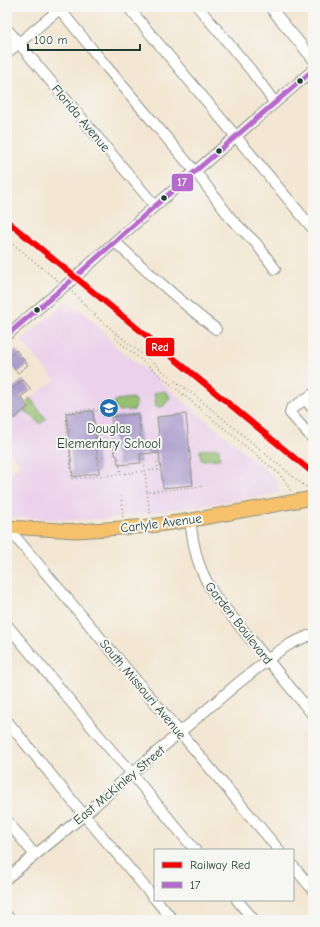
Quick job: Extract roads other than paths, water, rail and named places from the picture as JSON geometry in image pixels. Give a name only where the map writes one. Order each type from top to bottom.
[{"type":"main road","name":"Carlyle Avenue","points":[[7,527],[76,531],[150,526],[190,520],[310,494]]},
{"type":"street","points":[[128,7],[313,228]]},
{"type":"street","points":[[198,7],[275,103]]},
{"type":"street","points":[[270,7],[313,59]]},
{"type":"street","points":[[7,53],[60,8],[105,65],[196,172],[232,220],[256,243],[275,269]]},
{"type":"street","name":"Florida Avenue","points":[[7,29],[155,206]]},
{"type":"street","points":[[7,335],[313,70]]},
{"type":"street","points":[[115,242],[192,310],[216,329]]},
{"type":"street","points":[[313,409],[309,396],[291,409],[290,413],[313,439]]},
{"type":"street","name":"Garden Boulevard","points":[[190,520],[195,555],[206,582],[215,596],[313,714]]},
{"type":"street","name":"South Missouri Avenue","points":[[7,527],[278,849]]},
{"type":"street","points":[[7,625],[194,849]]},
{"type":"street","name":"East McKinley Street","points":[[7,878],[267,660],[292,643],[313,635]]},
{"type":"street","points":[[7,722],[154,897]]},
{"type":"street","points":[[7,821],[35,854]]},
{"type":"street","points":[[294,867],[313,890]]},
{"type":"street","points":[[158,901],[173,920]]},
{"type":"street","points":[[238,901],[254,920]]},
{"type":"street","points":[[7,916],[11,920]]},
{"type":"rail line","name":"Red","points":[[7,221],[313,473]]},
{"type":"place","name":"Douglas Elementary School","points":[[109,408]]}]
